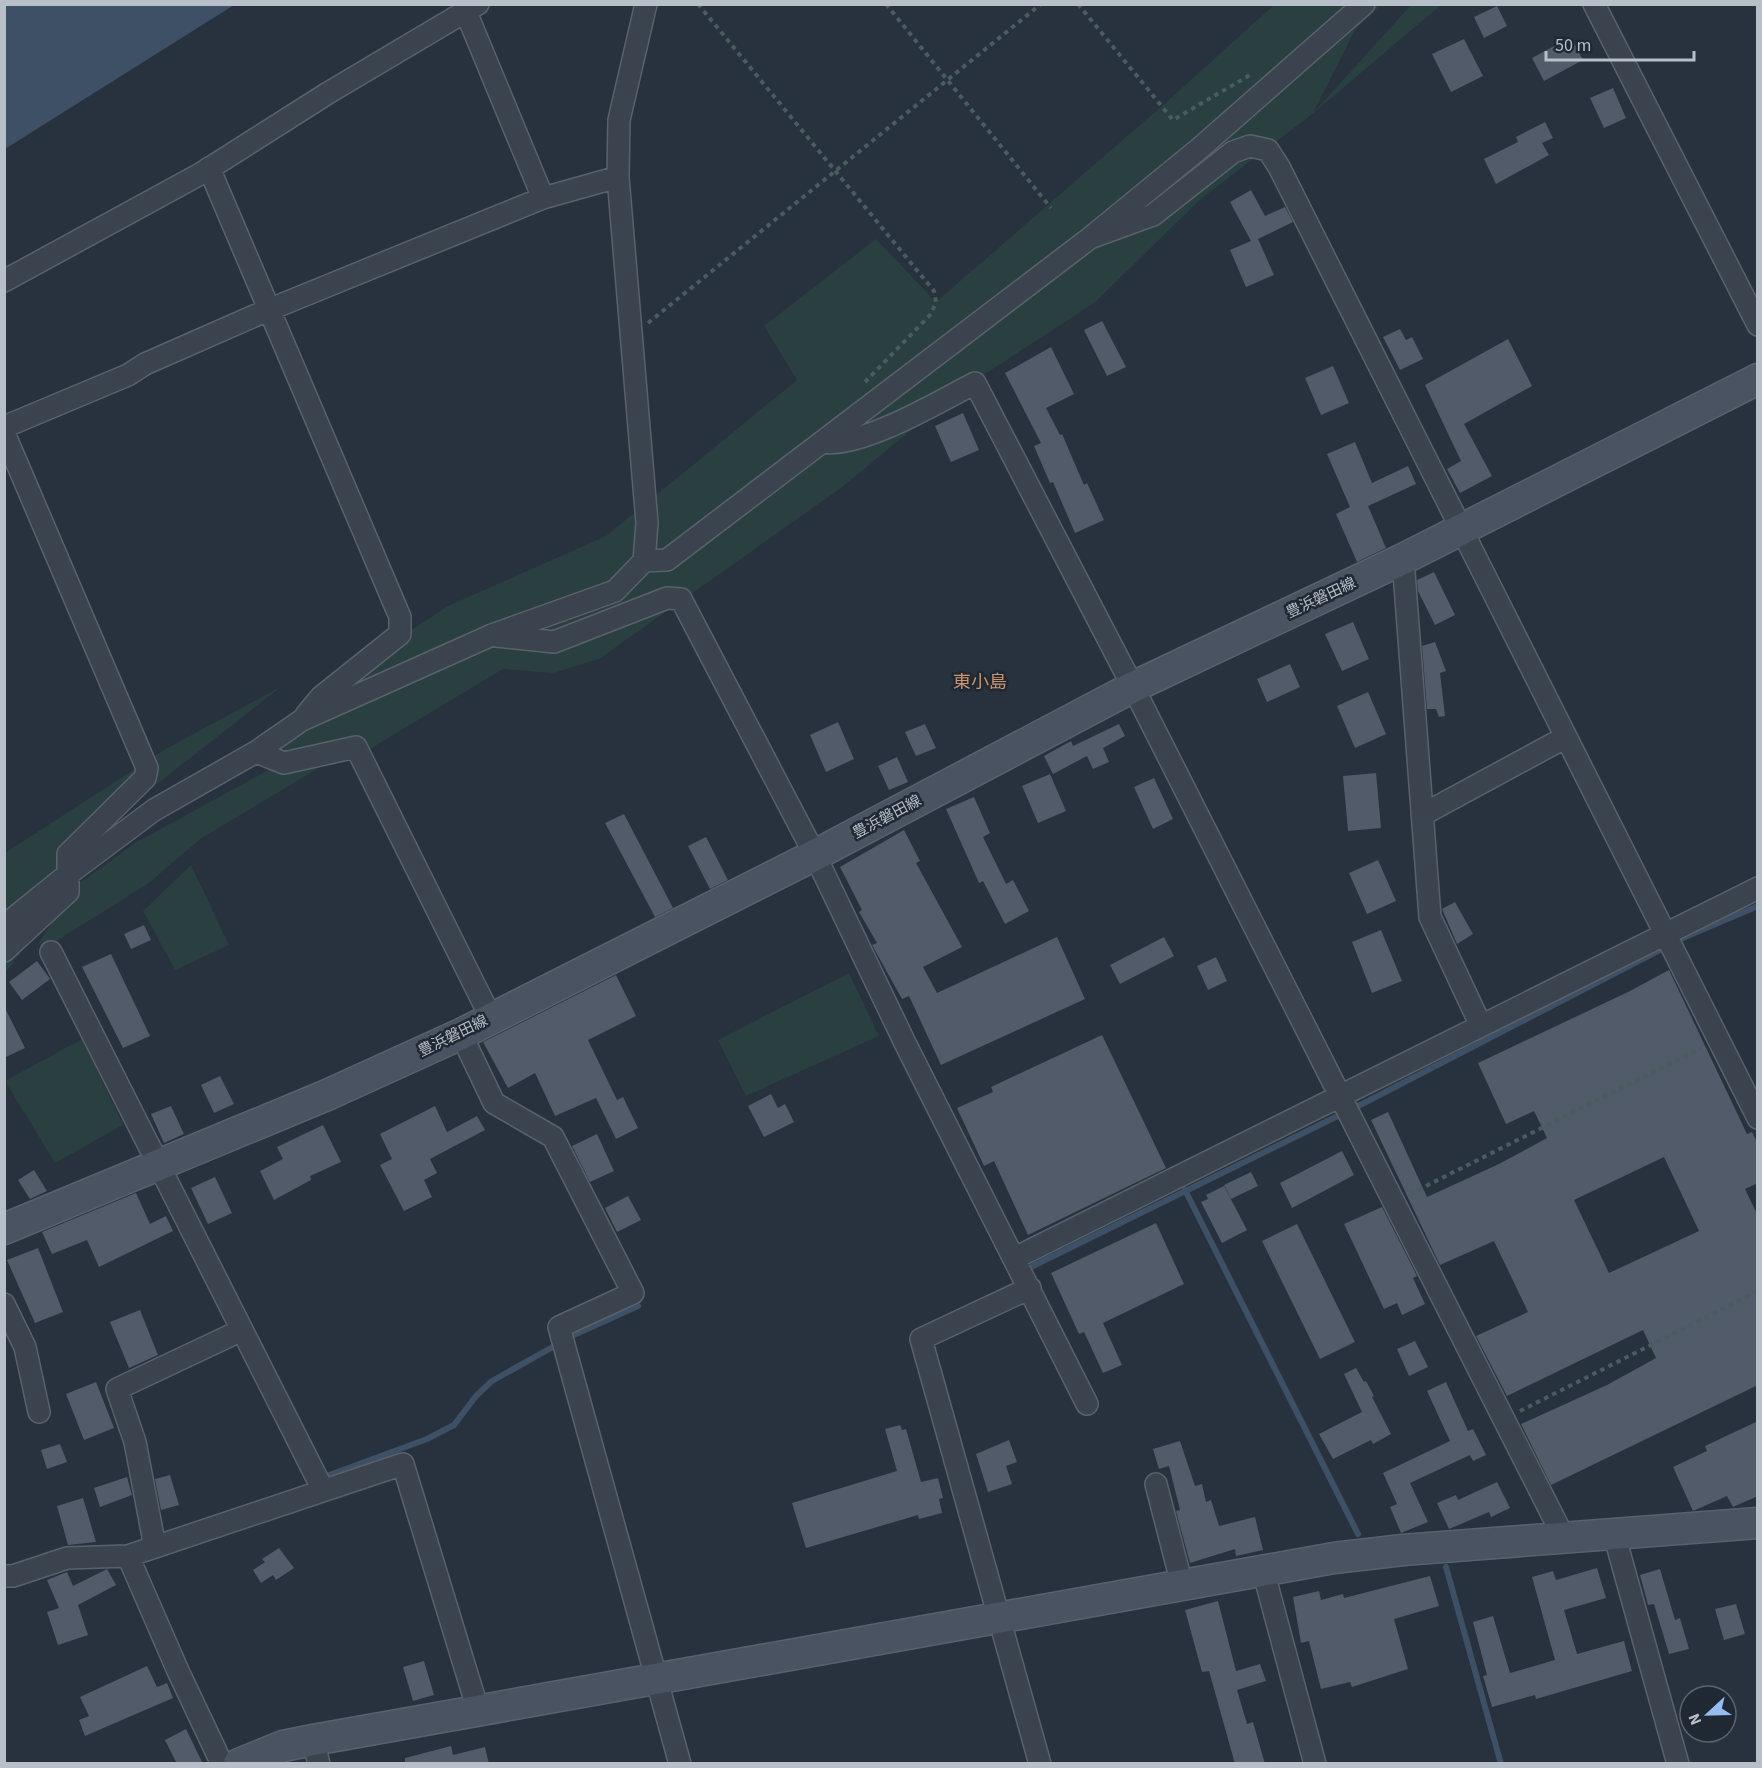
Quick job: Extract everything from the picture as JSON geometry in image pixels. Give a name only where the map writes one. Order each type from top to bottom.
[{"type":"main road","name":"豊浜磐田線","points":[[4,1229],[327,1095],[461,1034],[815,855],[1134,687],[1462,530],[1758,380]]},
{"type":"main road","points":[[239,1764],[283,1746],[316,1752],[478,1710],[1263,1570],[1403,1550],[1758,1523]]},
{"type":"street","points":[[4,926],[67,875],[154,810],[256,752],[302,720],[492,635],[615,591],[644,561],[647,523],[618,177],[619,120],[646,4]]},
{"type":"street","points":[[644,561],[667,560],[1090,238],[1200,148],[1364,4]]},
{"type":"street","points":[[1594,4],[1758,325]]},
{"type":"street","points":[[4,281],[209,168],[472,8],[543,198]]},
{"type":"street","points":[[1090,238],[1153,215],[1233,153],[1250,146],[1268,150],[1280,167],[1758,1118]]},
{"type":"street","points":[[209,168],[400,616],[400,634],[321,697],[302,720]]},
{"type":"street","points":[[4,427],[128,375],[146,364],[269,310],[543,198],[618,177]]},
{"type":"street","points":[[822,442],[836,444],[906,419],[975,383],[1134,687],[1564,1538]]},
{"type":"street","points":[[4,433],[147,768],[145,778],[68,854],[68,892],[4,951]]},
{"type":"street","points":[[1403,559],[1430,917],[1481,1026]]},
{"type":"street","points":[[492,635],[554,642],[667,598],[681,599],[815,855],[904,1042],[1087,1404]]},
{"type":"street","points":[[1422,815],[1566,737]]},
{"type":"street","points":[[256,752],[284,763],[356,747],[491,1018]]},
{"type":"street","points":[[1040,1764],[921,1339],[1023,1274],[1340,1096],[1758,888]]},
{"type":"street","points":[[51,952],[320,1481]]},
{"type":"street","points":[[461,1034],[494,1103],[553,1137],[633,1293],[559,1328],[680,1764]]},
{"type":"street","points":[[4,1304],[25,1347],[39,1412]]},
{"type":"street","points":[[155,1547],[135,1442],[117,1389],[242,1330]]},
{"type":"street","points":[[4,1576],[67,1558],[128,1556],[320,1481],[403,1464],[478,1710]]},
{"type":"street","points":[[1156,1484],[1182,1585]]},
{"type":"street","points":[[1614,1534],[1678,1764]]},
{"type":"street","points":[[128,1556],[222,1764]]},
{"type":"street","points":[[1263,1570],[1315,1764]]},
{"type":"path","points":[[698,4],[934,291],[936,302],[931,314],[858,389]]},
{"type":"path","points":[[886,4],[1051,208]]},
{"type":"path","points":[[632,337],[1041,4]]},
{"type":"path","points":[[1078,4],[1173,120],[1260,69]]},
{"type":"path","points":[[1394,1203],[1718,1039]]},
{"type":"path","points":[[1503,1419],[1758,1292]]},
{"type":"green space","points":[[1274,5],[1381,5],[1355,30],[1313,113],[1411,5],[1441,5],[1311,115],[1202,198],[1094,303],[959,391],[841,488],[599,659],[553,673],[503,669],[360,755],[262,765],[368,659],[448,606],[606,536],[797,380],[764,326],[876,239],[936,302],[1162,106]]},
{"type":"green space","points":[[282,686],[68,854],[68,892],[5,973],[5,853],[164,750]]},
{"type":"green space","points":[[327,763],[200,839],[149,883],[58,940],[38,944],[77,885],[135,843],[274,767]]},
{"type":"green space","points":[[191,865],[229,945],[175,970],[143,911]]},
{"type":"green space","points":[[849,973],[879,1036],[746,1096],[718,1040]]},
{"type":"green space","points":[[82,1039],[123,1125],[55,1163],[5,1081]]},
{"type":"water","points":[[5,4],[234,4],[234,5],[5,149]]},
{"type":"building","points":[[1497,6],[1507,26],[1484,38],[1474,17]]},
{"type":"building","points":[[1571,37],[1583,60],[1544,81],[1532,58]]},
{"type":"building","points":[[1464,39],[1483,76],[1451,92],[1432,54]]},
{"type":"building","points":[[1613,88],[1626,118],[1604,128],[1590,98]]},
{"type":"building","points":[[1545,122],[1553,138],[1542,143],[1549,155],[1496,184],[1484,159],[1518,142],[1516,137]]},
{"type":"building","points":[[1251,190],[1265,216],[1285,207],[1293,222],[1258,239],[1274,275],[1246,287],[1230,250],[1251,241],[1230,202]]},
{"type":"building","points":[[1102,321],[1126,367],[1107,376],[1084,330]]},
{"type":"building","points":[[1400,329],[1406,340],[1412,337],[1423,359],[1400,370],[1383,337]]},
{"type":"building","points":[[1508,339],[1532,386],[1464,424],[1492,476],[1460,493],[1447,469],[1461,461],[1425,385]]},
{"type":"building","points":[[1051,347],[1074,394],[1046,408],[1060,435],[1062,434],[1084,485],[1087,483],[1104,520],[1075,533],[1053,482],[1050,483],[1034,446],[1041,443],[1005,373]]},
{"type":"building","points":[[1333,366],[1349,403],[1321,415],[1305,378]]},
{"type":"building","points":[[963,413],[979,450],[951,462],[935,426]]},
{"type":"building","points":[[1355,442],[1372,483],[1408,466],[1416,484],[1368,506],[1386,548],[1357,562],[1336,514],[1350,507],[1327,454]]},
{"type":"building","points":[[1434,572],[1455,615],[1435,625],[1418,591],[1417,580]]},
{"type":"building","points":[[1353,622],[1369,659],[1342,671],[1325,634]]},
{"type":"building","points":[[1435,642],[1446,671],[1440,673],[1445,716],[1439,717],[1436,709],[1427,709],[1422,646]]},
{"type":"building","points":[[1290,664],[1300,687],[1267,702],[1257,679]]},
{"type":"building","points":[[1368,692],[1386,734],[1355,748],[1337,706]]},
{"type":"building","points":[[838,722],[854,759],[826,772],[810,735]]},
{"type":"building","points":[[925,724],[936,748],[916,756],[905,732]]},
{"type":"building","points":[[1119,724],[1125,736],[1103,748],[1109,762],[1093,769],[1087,756],[1053,774],[1044,756],[1071,741],[1073,746]]},
{"type":"building","points":[[897,757],[908,782],[889,790],[878,766]]},
{"type":"building","points":[[1376,773],[1381,828],[1348,831],[1343,776]]},
{"type":"building","points":[[1050,774],[1066,811],[1038,823],[1022,786]]},
{"type":"building","points":[[1154,778],[1173,819],[1153,829],[1134,787]]},
{"type":"building","points":[[974,797],[990,833],[983,837],[1006,884],[1013,880],[1029,911],[1005,924],[983,881],[979,883],[946,809]]},
{"type":"building","points":[[624,814],[673,908],[655,917],[605,823]]},
{"type":"building","points":[[904,830],[920,861],[916,863],[962,947],[923,967],[937,993],[1057,937],[1085,999],[941,1065],[909,996],[902,999],[872,945],[877,943],[859,912],[862,910],[840,867]]},
{"type":"building","points":[[706,837],[728,880],[710,889],[688,846]]},
{"type":"building","points":[[1378,860],[1396,901],[1367,914],[1349,873]]},
{"type":"building","points":[[1455,902],[1473,934],[1457,944],[1442,909]]},
{"type":"building","points":[[144,925],[151,940],[131,949],[124,934]]},
{"type":"building","points":[[1381,930],[1402,981],[1372,993],[1352,942]]},
{"type":"building","points":[[1164,937],[1174,956],[1120,984],[1110,965]]},
{"type":"building","points":[[111,954],[150,1036],[123,1048],[82,967]]},
{"type":"building","points":[[1216,957],[1227,981],[1208,990],[1197,966]]},
{"type":"building","points":[[37,961],[50,979],[22,1000],[9,982]]},
{"type":"building","points":[[1669,970],[1747,1134],[1752,1132],[1758,1144],[1758,1183],[1745,1189],[1758,1216],[1758,1385],[1551,1485],[1521,1424],[1607,1385],[1656,1358],[1643,1330],[1507,1396],[1476,1336],[1528,1312],[1494,1241],[1440,1265],[1371,1120],[1388,1112],[1427,1197],[1499,1164],[1547,1138],[1534,1111],[1506,1124],[1478,1063],[1628,992]],"holes":[[[1664,1157],[1699,1231],[1609,1273],[1574,1200]]]},
{"type":"building","points":[[616,975],[636,1016],[588,1040],[617,1100],[623,1097],[638,1128],[616,1139],[596,1098],[555,1116],[535,1073],[508,1088],[483,1042]]},
{"type":"building","points":[[4,1006],[25,1048],[4,1058]]},
{"type":"building","points":[[1102,1035],[1166,1168],[1028,1235],[994,1161],[984,1166],[957,1108],[993,1092],[991,1087]]},
{"type":"building","points":[[220,1076],[234,1104],[214,1113],[201,1085]]},
{"type":"building","points":[[771,1094],[778,1108],[785,1104],[794,1122],[764,1137],[748,1106]]},
{"type":"building","points":[[171,1106],[184,1134],[164,1143],[151,1114]]},
{"type":"building","points":[[435,1106],[447,1132],[477,1116],[485,1130],[430,1159],[437,1173],[424,1180],[432,1197],[404,1211],[380,1165],[392,1159],[380,1134]]},
{"type":"building","points":[[323,1125],[341,1162],[310,1176],[311,1180],[274,1200],[260,1171],[283,1159],[277,1147]]},
{"type":"building","points":[[597,1134],[614,1171],[590,1182],[572,1146]]},
{"type":"building","points":[[1342,1151],[1354,1175],[1292,1208],[1280,1183]]},
{"type":"building","points":[[34,1170],[47,1191],[30,1199],[18,1180]]},
{"type":"building","points":[[1251,1172],[1258,1186],[1231,1199],[1224,1185]]},
{"type":"building","points":[[215,1177],[232,1213],[208,1224],[191,1188]]},
{"type":"building","points":[[1224,1186],[1247,1230],[1222,1243],[1201,1202],[1208,1199],[1206,1195]]},
{"type":"building","points":[[136,1193],[150,1224],[166,1216],[173,1231],[99,1267],[87,1240],[52,1254],[42,1232]]},
{"type":"building","points":[[628,1196],[641,1220],[617,1232],[605,1208]]},
{"type":"building","points":[[1382,1207],[1417,1276],[1413,1278],[1425,1304],[1402,1315],[1397,1303],[1384,1309],[1344,1224]]},
{"type":"building","points":[[1156,1223],[1184,1284],[1103,1323],[1122,1365],[1103,1373],[1084,1332],[1079,1334],[1051,1273]]},
{"type":"building","points":[[1297,1224],[1355,1342],[1320,1359],[1262,1241]]},
{"type":"building","points":[[38,1248],[63,1312],[35,1323],[7,1260]]},
{"type":"building","points":[[140,1310],[158,1355],[129,1368],[110,1322]]},
{"type":"building","points":[[1415,1341],[1428,1367],[1409,1376],[1397,1349]]},
{"type":"building","points":[[1356,1368],[1374,1396],[1372,1397],[1391,1434],[1373,1444],[1371,1440],[1333,1459],[1319,1434],[1362,1412],[1344,1374]]},
{"type":"building","points":[[96,1382],[114,1428],[84,1440],[66,1394]]},
{"type":"building","points":[[1446,1382],[1468,1431],[1473,1429],[1486,1455],[1473,1461],[1470,1455],[1410,1483],[1428,1522],[1401,1533],[1390,1507],[1397,1504],[1383,1473],[1450,1441],[1427,1391]]},
{"type":"building","points":[[1758,1421],[1758,1496],[1733,1507],[1727,1496],[1693,1511],[1673,1467],[1707,1451],[1705,1446]]},
{"type":"building","points":[[900,1425],[902,1430],[906,1429],[921,1482],[938,1478],[943,1498],[939,1499],[942,1513],[919,1519],[918,1515],[806,1548],[792,1503],[897,1471],[885,1429]]},
{"type":"building","points":[[1009,1440],[1017,1462],[1006,1466],[1012,1484],[988,1492],[976,1454]]},
{"type":"building","points":[[1180,1441],[1195,1486],[1202,1484],[1206,1502],[1211,1500],[1219,1526],[1255,1517],[1263,1550],[1236,1556],[1235,1549],[1190,1563],[1176,1511],[1180,1510],[1169,1466],[1159,1469],[1153,1449]]},
{"type":"building","points":[[60,1444],[67,1462],[47,1469],[41,1450]]},
{"type":"building","points":[[170,1475],[179,1505],[161,1510],[155,1479]]},
{"type":"building","points":[[127,1477],[132,1495],[100,1507],[94,1488]]},
{"type":"building","points":[[1497,1482],[1510,1508],[1491,1517],[1489,1512],[1449,1529],[1437,1503],[1456,1495],[1458,1500]]},
{"type":"building","points":[[83,1498],[96,1542],[68,1545],[57,1506]]},
{"type":"building","points":[[279,1548],[294,1568],[276,1580],[273,1575],[261,1583],[253,1570],[265,1562],[262,1559]]},
{"type":"building","points":[[1597,1568],[1606,1598],[1564,1610],[1577,1654],[1624,1641],[1632,1671],[1536,1699],[1535,1695],[1492,1707],[1483,1676],[1487,1675],[1473,1622],[1493,1616],[1510,1673],[1555,1660],[1532,1577],[1553,1571],[1556,1580]]},
{"type":"building","points":[[107,1569],[116,1585],[78,1605],[88,1635],[58,1645],[47,1612],[59,1608],[47,1580],[67,1572],[73,1586]]},
{"type":"building","points":[[1660,1569],[1675,1620],[1680,1618],[1689,1649],[1669,1654],[1654,1604],[1648,1605],[1640,1575]]},
{"type":"building","points":[[1430,1576],[1439,1606],[1394,1619],[1408,1669],[1352,1687],[1350,1682],[1321,1689],[1309,1641],[1301,1643],[1293,1597],[1319,1591],[1321,1600],[1343,1594],[1344,1598]]},
{"type":"building","points":[[1218,1601],[1236,1671],[1260,1664],[1266,1681],[1237,1690],[1247,1724],[1253,1722],[1265,1764],[1235,1764],[1209,1671],[1202,1672],[1185,1610]]},
{"type":"building","points":[[1736,1604],[1745,1634],[1724,1640],[1715,1609]]},
{"type":"building","points":[[424,1661],[434,1695],[413,1701],[403,1667]]},
{"type":"building","points":[[147,1666],[157,1687],[167,1683],[173,1698],[85,1736],[79,1720],[89,1716],[80,1697]]},
{"type":"building","points":[[186,1729],[203,1764],[177,1764],[165,1740]]},
{"type":"building","points":[[451,1746],[453,1755],[485,1747],[489,1764],[405,1764],[405,1758]]},
{"type":"waterway","points":[[1025,1270],[1366,1102],[1685,937],[1758,906]]},
{"type":"waterway","points":[[1185,1190],[1358,1534]]},
{"type":"waterway","points":[[324,1477],[427,1439],[454,1425],[476,1396],[492,1381],[576,1334],[638,1306]]},
{"type":"waterway","points":[[1446,1567],[1501,1764]]},
{"type":"district","name":"東小島","points":[[980,682]]}]
